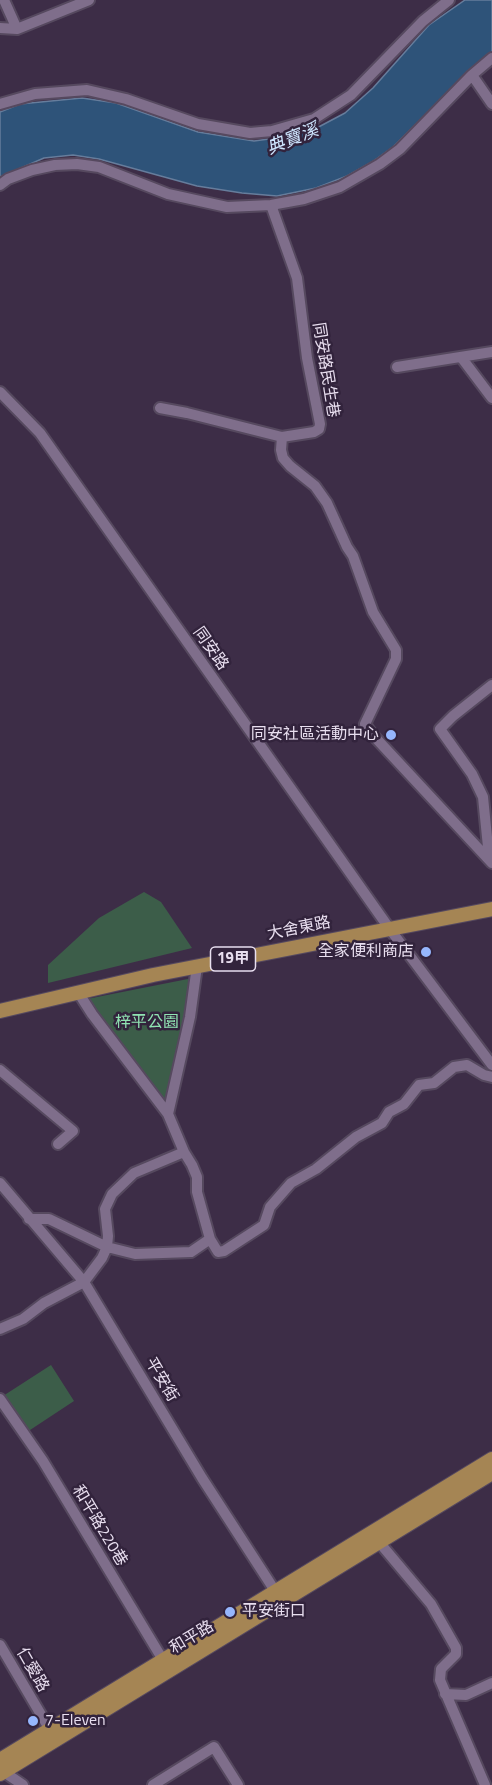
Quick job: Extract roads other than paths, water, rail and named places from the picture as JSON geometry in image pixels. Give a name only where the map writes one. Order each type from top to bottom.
[{"type":"main road","name":"大舍東路","points":[[78,992],[197,966],[492,909]]},
{"type":"main road","name":"19甲","points":[[0,1011],[78,992]]},
{"type":"main road","name":"和平路","points":[[279,1596],[379,1542],[485,1472],[492,1459]]},
{"type":"main road","name":"和平路","points":[[1,1769],[279,1596],[485,1472]]},
{"type":"street","points":[[4,0],[17,29]]},
{"type":"street","points":[[0,28],[17,29],[89,0]]},
{"type":"street","points":[[0,104],[35,94],[87,90],[126,99],[198,124],[250,133],[272,131],[314,118],[351,95],[423,21],[449,0]]},
{"type":"street","points":[[0,185],[8,179],[32,170],[55,165],[77,164],[99,167],[168,194],[227,207],[271,205],[304,199],[340,187],[380,164],[400,149],[472,75],[492,58]]},
{"type":"street","points":[[472,75],[492,104]]},
{"type":"street","name":"同安路民生巷","points":[[271,205],[297,278],[307,358],[320,424],[319,429],[314,432],[282,437]]},
{"type":"street","points":[[397,367],[492,352]]},
{"type":"street","points":[[461,357],[492,399]]},
{"type":"street","name":"同安路","points":[[0,392],[39,433],[389,928],[492,1065]]},
{"type":"street","points":[[160,408],[282,437],[283,458],[315,486],[327,503],[347,547],[354,556],[373,612],[396,650],[396,659],[365,724],[490,860]]},
{"type":"street","points":[[490,860],[483,797],[472,774],[440,729],[492,685]]},
{"type":"street","points":[[168,1114],[190,1017],[197,966]]},
{"type":"street","points":[[78,992],[168,1114],[197,1177],[197,1192],[210,1239],[218,1252],[224,1251],[264,1225],[270,1207],[291,1183],[316,1168],[356,1137],[382,1123],[389,1112],[404,1104],[419,1085],[434,1083],[454,1067],[467,1065],[492,1077]]},
{"type":"street","points":[[0,1070],[73,1131],[58,1144]]},
{"type":"street","points":[[0,1329],[22,1319],[44,1303],[84,1282],[102,1258],[107,1247],[105,1209],[112,1194],[134,1173],[184,1152]]},
{"type":"street","name":"平安街","points":[[0,1183],[84,1282],[202,1478],[279,1596]]},
{"type":"street","points":[[29,1219],[49,1219],[107,1247],[135,1254],[190,1252],[210,1239]]},
{"type":"street","name":"和平路220巷","points":[[0,1399],[42,1461],[167,1666]]},
{"type":"street","points":[[379,1542],[431,1604],[456,1648],[456,1654],[441,1669],[440,1680],[485,1785]]},
{"type":"street","name":"仁愛路","points":[[0,1645],[53,1735]]},
{"type":"street","points":[[445,1694],[466,1695],[492,1683]]},
{"type":"street","points":[[153,1785],[214,1747],[238,1785]]},
{"type":"street","points":[[1,1769],[23,1785]]},
{"type":"water","name":"典寶溪","points":[[465,0],[492,0],[492,52],[458,82],[393,147],[347,176],[316,188],[277,196],[242,193],[197,186],[99,159],[73,155],[44,158],[0,177],[0,112],[20,104],[82,98],[116,103],[198,132],[254,141],[311,131],[345,113],[373,88],[429,25]]},
{"type":"place","name":"同安社區活動中心","points":[[391,735]]},
{"type":"place","name":"全家便利商店","points":[[426,952]]},
{"type":"place","name":"平安街口","points":[[230,1612]]},
{"type":"place","name":"7-Eleven","points":[[33,1721]]},
{"type":"park label","name":"梓平公園","points":[[147,1023]]}]
